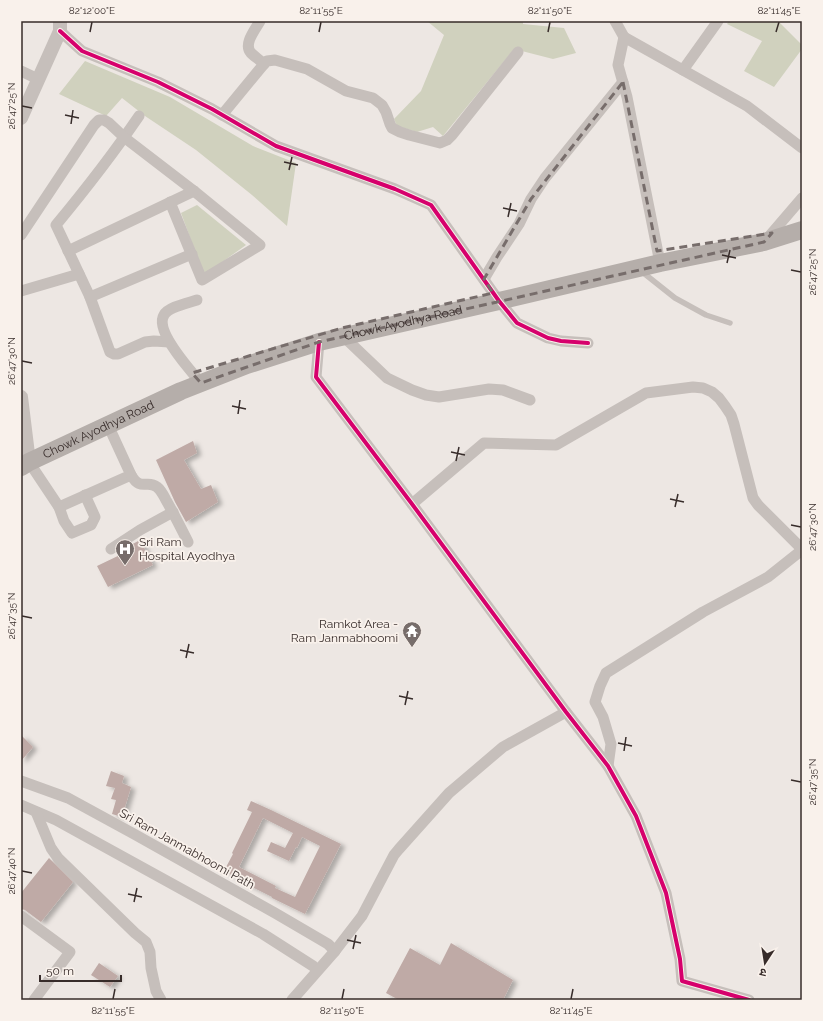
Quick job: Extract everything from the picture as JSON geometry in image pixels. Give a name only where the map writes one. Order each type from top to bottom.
[{"type":"main road","points":[[768,238],[802,223]]},
{"type":"main road","name":"Chowk Ayodhya Road","points":[[25,460],[108,425],[181,391],[196,378],[247,365],[492,291],[638,268],[659,257],[768,238],[802,230]]},
{"type":"main road","points":[[25,460],[196,378],[342,328],[492,291],[659,257]]},
{"type":"street","points":[[260,21],[249,40],[248,48],[250,52],[264,64]]},
{"type":"street","points":[[615,21],[624,37],[747,106],[802,148]]},
{"type":"street","points":[[683,70],[718,21]]},
{"type":"street","points":[[21,118],[60,26],[82,51],[158,82],[222,115],[276,146],[395,189],[431,205],[492,291],[517,323],[548,338],[561,342],[588,344]]},
{"type":"street","points":[[624,37],[618,65],[627,97],[659,257]]},
{"type":"street","points":[[222,115],[264,64],[267,61],[275,60],[307,69],[346,91],[373,98],[382,105],[392,128],[409,135],[440,143],[447,140],[452,135],[518,52]]},
{"type":"street","points":[[21,71],[38,79]]},
{"type":"street","points":[[492,291],[497,257],[519,224],[531,199],[545,178],[623,82]]},
{"type":"street","points":[[139,116],[125,138],[56,225],[90,297],[110,352],[118,354],[145,342],[169,342]]},
{"type":"street","points":[[21,236],[94,125],[99,120],[104,120],[260,245],[202,280],[170,202]]},
{"type":"street","points":[[68,251],[194,191]]},
{"type":"street","points":[[768,238],[802,198]]},
{"type":"street","points":[[90,297],[192,254]]},
{"type":"street","points":[[21,291],[79,274]]},
{"type":"street","points":[[196,378],[169,342],[163,330],[162,320],[164,315],[170,309],[197,300]]},
{"type":"street","points":[[343,336],[387,378],[426,395],[439,397],[489,390],[503,390],[530,400]]},
{"type":"street","points":[[319,342],[316,377],[608,766],[636,816],[666,893],[680,959],[682,981],[749,1000]]},
{"type":"street","points":[[412,504],[484,443],[556,445],[646,393],[693,387],[703,388],[712,392],[725,406],[734,424],[753,498],[758,505],[802,549],[768,577],[703,612],[606,673],[595,702],[603,717],[611,744],[608,766]]},
{"type":"street","points":[[21,397],[25,460],[59,507],[64,521],[72,533],[91,525],[94,517],[86,495]]},
{"type":"street","points":[[108,425],[135,481],[139,484],[149,484],[158,487],[188,542]]},
{"type":"street","points":[[59,507],[131,475]]},
{"type":"street","points":[[111,549],[140,530],[173,512]]},
{"type":"street","points":[[292,1000],[336,950],[362,916],[397,852],[449,793],[503,747],[566,712]]},
{"type":"street","name":"Sri Ram Janmabhoomi Path","points":[[21,781],[68,798],[275,913],[336,950]]},
{"type":"street","points":[[21,805],[56,820],[264,934],[317,970]]},
{"type":"street","points":[[36,812],[51,848],[58,858],[146,942],[150,952],[156,991],[160,1000]]},
{"type":"street","points":[[21,916],[70,952],[34,1000]]},
{"type":"lane","points":[[638,268],[675,298],[706,315],[730,323]]},
{"type":"highlighted area","points":[[623,82],[657,251],[772,233],[764,242],[319,342],[201,383],[192,373],[342,328],[493,293],[484,279],[531,199]]},
{"type":"green space","points":[[427,21],[523,21],[523,24],[564,28],[576,53],[553,59],[514,49],[443,136],[433,127],[417,132],[397,126],[394,119],[421,91],[444,35]]},
{"type":"green space","points":[[729,21],[778,21],[802,45],[802,49],[774,87],[744,71],[762,41],[727,24]]},
{"type":"green space","points":[[85,61],[170,97],[253,146],[296,163],[287,226],[252,195],[196,150],[145,116],[122,98],[106,116],[59,94]]},
{"type":"green space","points":[[197,205],[246,245],[204,275],[181,213]]},
{"type":"building","points":[[193,441],[197,453],[184,460],[201,489],[211,485],[218,502],[186,522],[156,460]]},
{"type":"building","points":[[140,540],[153,565],[108,587],[97,566],[122,554],[120,551]]},
{"type":"building","points":[[21,735],[33,747],[21,761]]},
{"type":"building","points":[[111,771],[124,776],[122,783],[131,787],[122,817],[112,814],[116,800],[111,799],[115,788],[106,786]]},
{"type":"building","points":[[251,801],[341,844],[305,914],[272,898],[224,871],[252,812],[247,810]],"holes":[[[263,818],[293,833],[285,848],[271,842],[267,851],[289,861],[302,837],[320,846],[295,897],[275,888],[276,886],[239,867]]]},
{"type":"building","points":[[49,858],[73,882],[41,922],[25,910],[21,909],[21,893]]},
{"type":"building","points":[[451,943],[513,980],[503,1000],[399,1000],[386,993],[410,948],[440,965]]},
{"type":"building","points":[[99,963],[118,976],[110,987],[91,975]]},
{"type":"cycle path","points":[[60,31],[82,51],[158,82],[212,109],[276,146],[395,189],[431,205],[499,301],[517,323],[548,338],[561,341],[588,343]]},
{"type":"cycle path","points":[[319,342],[316,377],[608,766],[636,816],[666,893],[680,959],[682,981],[749,1000]]},
{"type":"place","name":"Sri Ram Hospital Ayodhya","points":[[125,566]]},
{"type":"place","name":"Ramkot Area - Ram Janmabhoomi","points":[[412,648]]}]
